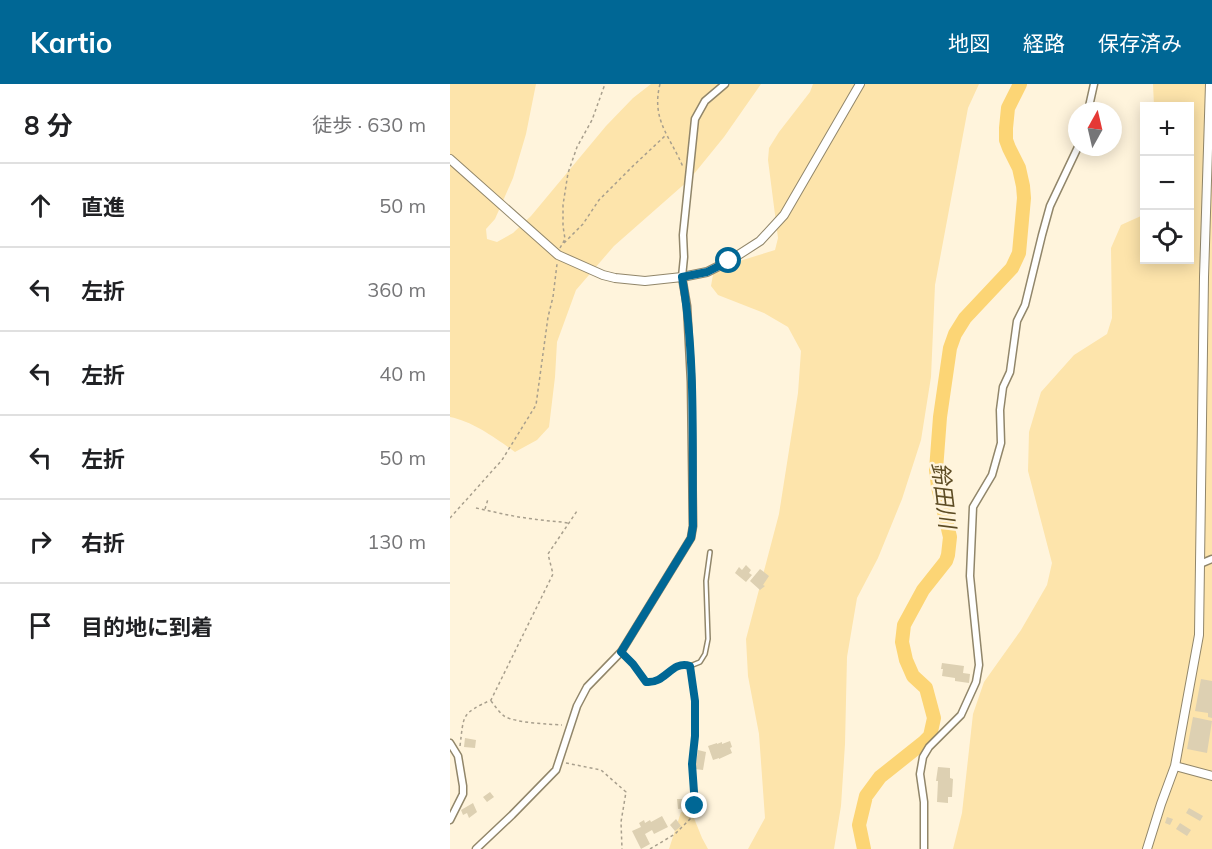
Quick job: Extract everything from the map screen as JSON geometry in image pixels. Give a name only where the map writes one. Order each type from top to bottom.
[{"type":"street","points":[[476,849],[556,770],[577,706],[587,687],[621,652],[691,538],[693,526],[691,382],[687,306],[682,277],[683,235],[695,119],[705,101],[725,84]]},
{"type":"street","points":[[450,159],[555,253],[590,270],[615,278],[645,281],[682,277],[707,272],[729,261],[760,241],[784,215],[860,84]]},
{"type":"street","points":[[1090,102],[1094,84]]},
{"type":"street","points":[[1147,849],[1175,766],[1199,635],[1203,288],[1210,84]]},
{"type":"street","points":[[924,849],[924,802],[920,774],[923,756],[961,715],[976,682],[979,665],[970,576],[973,507],[992,475],[1001,443],[1000,410],[1004,387],[1011,372],[1017,321],[1025,305],[1041,235],[1054,197],[1074,156]]},
{"type":"street","points":[[1200,564],[1212,559]]},
{"type":"street","points":[[450,743],[458,759],[463,786],[463,794],[450,820]]},
{"type":"street","points":[[1175,766],[1212,776]]},
{"type":"lane","points":[[621,652],[646,682],[654,683],[678,665],[690,666],[700,662],[705,654],[708,639],[706,581],[710,552]]},
{"type":"path","points":[[605,84],[592,120],[577,147],[568,173],[562,226],[565,239],[561,246],[583,224],[599,200],[666,135]]},
{"type":"path","points":[[660,84],[657,110],[688,181]]},
{"type":"path","points":[[450,518],[502,460],[536,405],[548,317],[553,297],[555,253]]},
{"type":"path","points":[[485,510],[488,499]]},
{"type":"path","points":[[476,508],[517,517],[568,523]]},
{"type":"path","points":[[458,759],[463,719],[470,710],[490,700],[553,573],[548,554],[577,511]]},
{"type":"path","points":[[650,849],[675,834],[694,815],[692,764],[695,701],[690,666]]},
{"type":"path","points":[[490,700],[501,714],[508,718],[570,726]]},
{"type":"path","points":[[559,762],[601,770],[626,792],[621,822],[622,849]]},
{"type":"shaded area","points":[[450,84],[536,84],[526,134],[513,178],[495,219],[486,229],[487,239],[497,242],[513,233],[531,216],[606,126],[633,98],[651,84],[761,84],[724,137],[689,180],[614,246],[576,290],[557,342],[549,427],[537,440],[515,452],[475,426],[450,417]]},
{"type":"shaded area","points":[[813,84],[979,84],[968,108],[935,285],[931,377],[921,440],[902,499],[878,558],[857,598],[847,657],[841,806],[834,849],[748,849],[765,818],[759,734],[748,676],[746,639],[779,514],[798,393],[801,351],[788,327],[764,313],[718,295],[711,286],[714,269],[775,250],[778,238],[768,160],[769,148],[810,92]]},
{"type":"shaded area","points":[[1153,84],[1212,84],[1212,849],[953,849],[962,813],[973,714],[984,682],[1021,630],[1047,585],[1052,563],[1028,471],[1029,432],[1041,392],[1074,355],[1107,334],[1112,318],[1111,248],[1121,225],[1140,216],[1140,264],[1194,264],[1194,102],[1154,102]]},
{"type":"shaded area","points":[[681,812],[692,813],[708,849],[669,849]]},
{"type":"building","points":[[746,565],[752,575],[746,582],[735,573],[739,567],[742,570]]},
{"type":"building","points":[[760,569],[769,576],[763,585],[765,586],[760,590],[750,581]]},
{"type":"building","points":[[942,663],[964,666],[963,673],[970,674],[969,683],[942,676]]},
{"type":"building","points":[[1201,679],[1212,681],[1212,718],[1208,717],[1208,713],[1195,711]]},
{"type":"building","points":[[1193,717],[1212,721],[1207,753],[1187,749]]},
{"type":"building","points":[[465,738],[476,740],[475,748],[464,747]]},
{"type":"building","points":[[730,741],[732,753],[713,760],[708,746]]},
{"type":"building","points":[[698,750],[706,752],[703,770],[695,769]]},
{"type":"building","points":[[938,767],[950,768],[950,778],[953,779],[952,797],[948,797],[948,803],[937,802]]},
{"type":"building","points":[[490,792],[494,797],[487,802],[483,797]]},
{"type":"building","points":[[677,799],[687,799],[687,808],[678,809]]},
{"type":"building","points":[[473,803],[477,812],[469,818],[467,813],[463,815],[461,810]]},
{"type":"building","points":[[1189,808],[1203,816],[1200,821],[1186,813]]},
{"type":"building","points":[[662,816],[668,827],[654,834],[652,830],[645,834],[650,844],[641,849],[632,831],[641,827],[639,823],[644,820],[645,823],[650,820],[651,822]]},
{"type":"building","points":[[1167,817],[1173,819],[1170,825],[1165,823]]},
{"type":"building","points":[[676,819],[681,826],[675,831],[670,825]]},
{"type":"building","points":[[1180,823],[1191,830],[1187,836],[1176,829]]},
{"type":"waterway","name":"鈴田川","points":[[864,849],[859,825],[866,796],[880,777],[930,736],[934,718],[926,688],[913,676],[906,660],[902,642],[904,625],[923,590],[946,561],[948,555],[950,537],[936,470],[940,417],[950,348],[965,318],[1012,268],[1019,253],[1023,186],[1019,168],[1006,140],[1006,128],[1008,108],[1020,84]]},
{"type":"route","points":[[695,806],[692,764],[695,701],[690,666],[678,665],[654,683],[646,682],[621,652],[691,538],[693,526],[691,382],[687,306],[682,277],[707,272],[729,261]]}]
